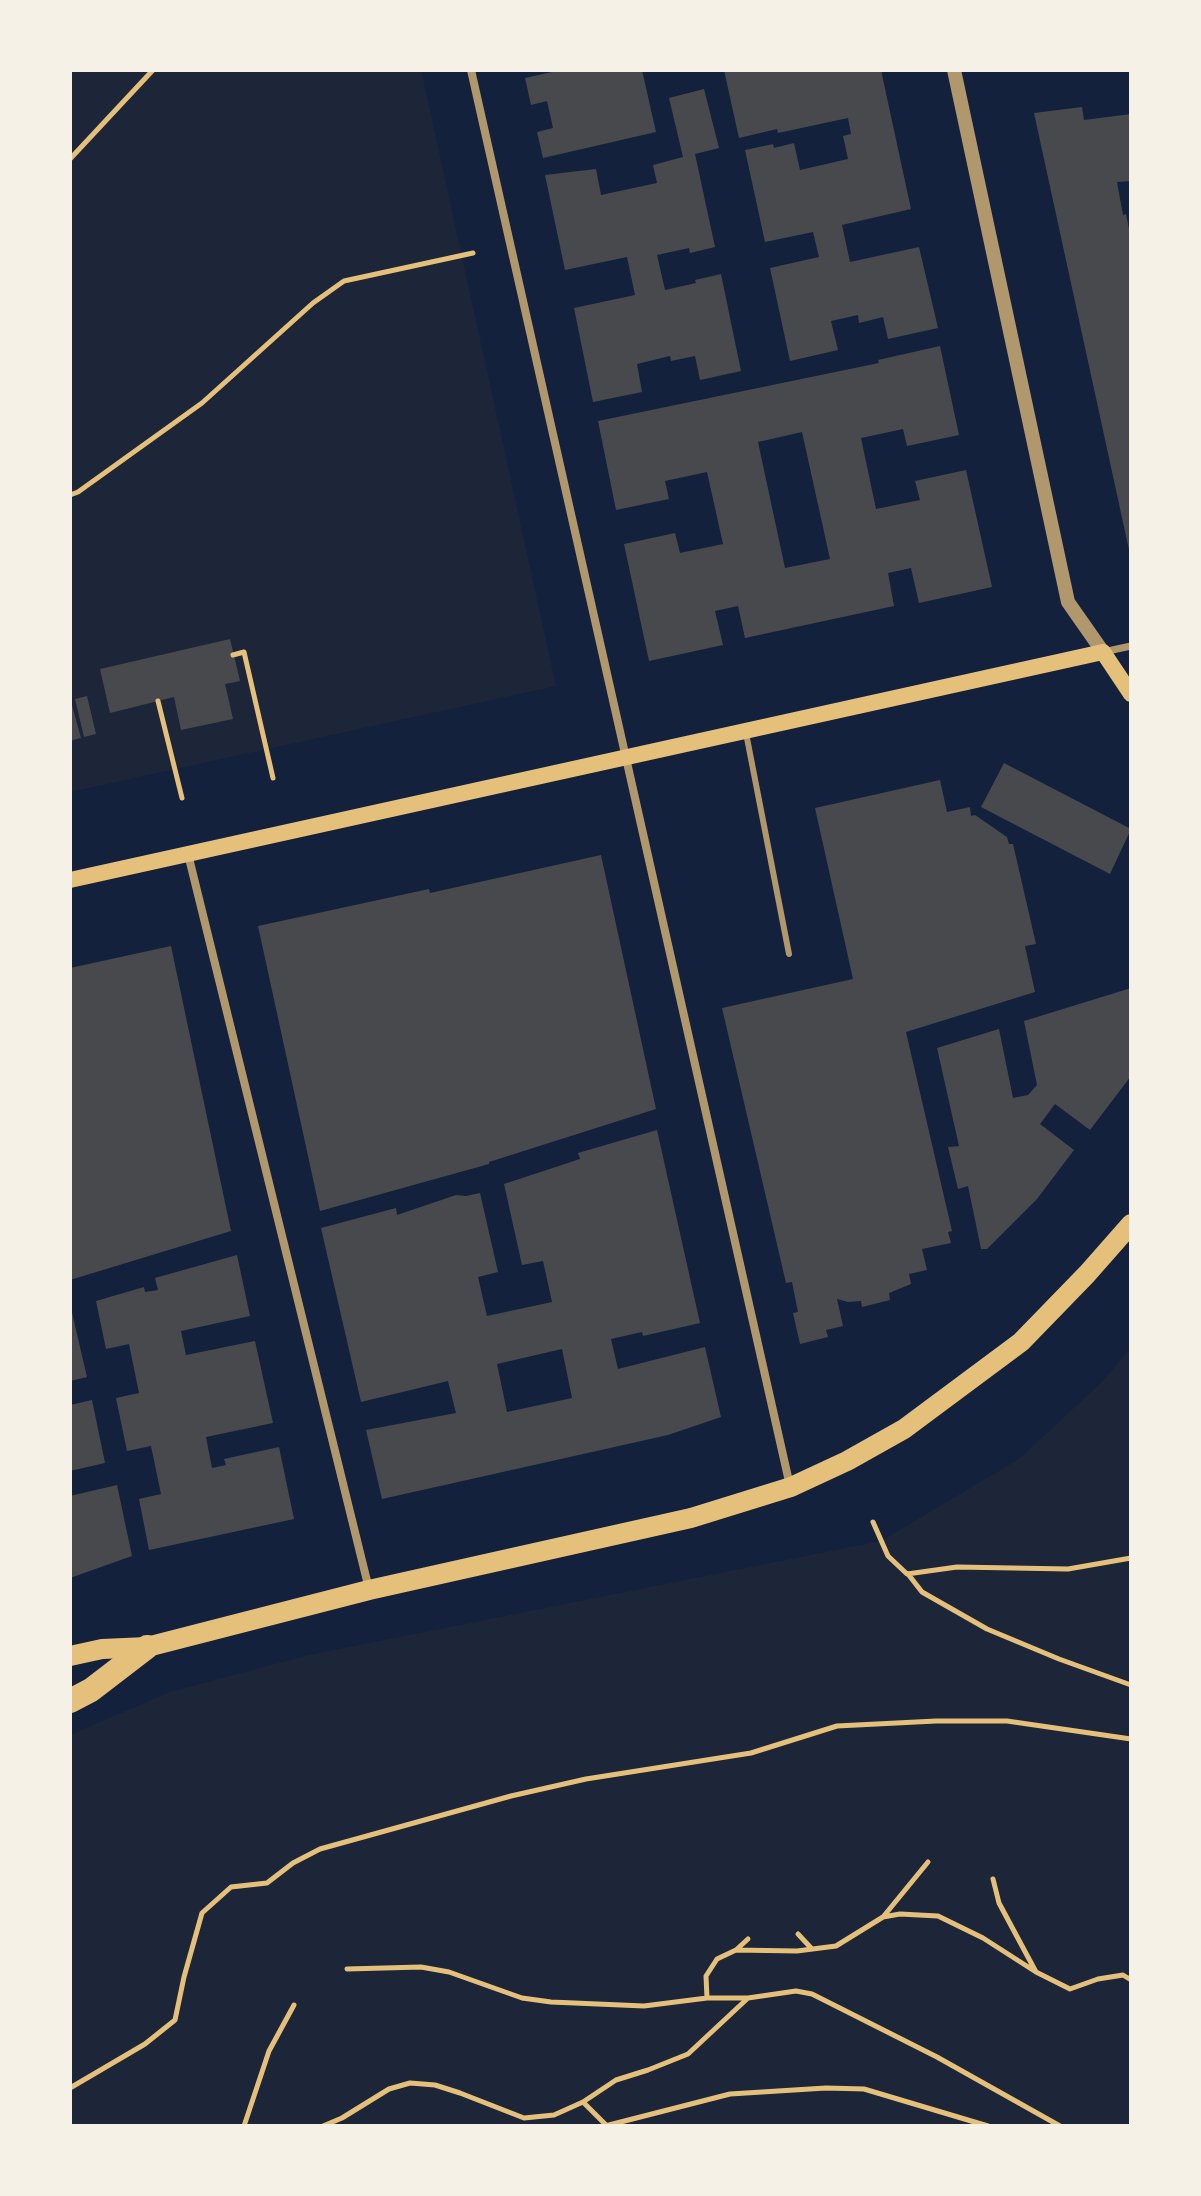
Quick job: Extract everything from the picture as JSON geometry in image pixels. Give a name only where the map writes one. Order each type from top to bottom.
[{"type":"highway","points":[[70,1701],[91,1690],[147,1647]]},
{"type":"main road","points":[[70,880],[1103,652],[1131,694]]},
{"type":"main road","points":[[70,1656],[102,1649],[147,1647],[369,1590],[691,1518],[791,1487],[847,1461],[904,1429],[1021,1342],[1131,1224]]},
{"type":"street","points":[[471,70],[791,1487]]},
{"type":"street","points":[[954,70],[1068,602],[1103,652],[1131,646]]},
{"type":"street","points":[[188,854],[369,1590]]},
{"type":"lane","points":[[746,730],[789,954]]},
{"type":"path","points":[[70,159],[153,70]]},
{"type":"path","points":[[70,495],[202,403],[313,303],[344,281],[473,253]]},
{"type":"path","points":[[233,655],[244,652],[273,778]]},
{"type":"path","points":[[158,701],[182,798]]},
{"type":"path","points":[[873,1522],[888,1556],[922,1592],[987,1629],[1082,1669],[1131,1685]]},
{"type":"path","points":[[907,1574],[957,1567],[1068,1569],[1131,1558]]},
{"type":"path","points":[[70,2088],[145,2044],[175,2020],[202,1913],[231,1887],[267,1883],[293,1863],[320,1849],[511,1796],[624,1773],[751,1753],[837,1726],[1007,1721],[1131,1739]]},
{"type":"path","points":[[736,1950],[836,1946],[883,1917],[928,1862]]},
{"type":"path","points":[[993,1879],[999,1903],[1036,1972]]},
{"type":"path","points":[[883,1917],[900,1914],[938,1916],[983,1938],[1036,1972],[1070,1989],[1098,1979],[1123,1975],[1131,1980]]},
{"type":"path","points":[[798,1934],[812,1949]]},
{"type":"path","points":[[707,1998],[706,1976],[717,1959],[736,1950],[748,1939]]},
{"type":"path","points":[[347,1969],[421,1967],[449,1972],[522,1998],[551,2002],[644,2006],[796,1991],[812,1994],[937,2057],[1060,2126]]},
{"type":"path","points":[[323,2126],[389,2089],[410,2083],[435,2085],[524,2118],[554,2115],[583,2102],[616,2080],[688,2054],[748,1998]]},
{"type":"path","points":[[244,2126],[269,2051],[294,2005]]},
{"type":"path","points":[[583,2102],[606,2126],[730,2094],[826,2088],[864,2089],[988,2126]]},
{"type":"shaded area","points":[[70,70],[421,70],[556,686],[70,792]]},
{"type":"shaded area","points":[[1131,1348],[1131,2126],[70,2126],[70,1735],[170,1692],[309,1655],[881,1541],[1019,1459],[1102,1382]]},
{"type":"building","points":[[561,70],[642,70],[656,132],[543,158],[537,132],[553,128],[547,101],[531,105],[525,78]]},
{"type":"building","points":[[724,70],[881,70],[911,209],[842,225],[850,262],[919,247],[938,328],[888,339],[883,317],[859,323],[858,315],[831,321],[838,350],[790,361],[770,268],[819,257],[813,232],[765,242],[745,150],[794,143],[800,170],[848,159],[843,136],[851,134],[848,118],[739,138]]},
{"type":"building","points":[[704,89],[719,148],[695,154],[715,247],[690,253],[689,248],[657,255],[665,290],[721,274],[741,371],[700,380],[695,356],[671,361],[670,356],[637,364],[642,392],[593,402],[574,308],[635,295],[627,257],[565,270],[545,175],[596,169],[601,195],[657,183],[653,165],[683,157],[669,98]]},
{"type":"building","points":[[1082,107],[1084,120],[1131,114],[1131,181],[1117,182],[1131,239],[1131,559],[1034,113]]},
{"type":"building","points":[[940,346],[959,435],[907,446],[903,429],[861,438],[876,509],[920,500],[915,481],[966,470],[992,587],[919,603],[911,568],[888,573],[894,606],[745,638],[738,606],[715,611],[723,645],[649,661],[624,544],[675,533],[680,553],[723,544],[707,472],[665,481],[669,499],[616,510],[598,421],[879,363],[878,360]],"holes":[[[802,432],[830,559],[785,568],[758,442]]]},
{"type":"building","points":[[230,639],[240,681],[225,684],[233,719],[181,730],[174,697],[110,713],[100,669]]},
{"type":"building","points":[[87,696],[96,734],[84,737],[75,699]]},
{"type":"building","points":[[70,698],[81,738],[70,741]]},
{"type":"building","points":[[1004,763],[1131,829],[1110,874],[981,807]]},
{"type":"building","points":[[940,780],[947,812],[970,807],[971,816],[975,815],[1007,837],[1009,844],[1013,844],[1036,944],[1025,946],[1035,992],[906,1032],[952,1231],[948,1232],[951,1243],[922,1249],[927,1270],[909,1274],[911,1284],[889,1293],[890,1300],[862,1307],[861,1301],[837,1299],[843,1326],[826,1330],[828,1337],[800,1344],[793,1313],[798,1312],[792,1282],[786,1283],[722,1008],[853,979],[815,808]]},
{"type":"building","points":[[601,855],[656,1109],[489,1164],[320,1211],[258,926],[429,889],[430,893]]},
{"type":"building","points":[[171,946],[231,1231],[70,1280],[70,968]]},
{"type":"building","points":[[1131,988],[1131,1076],[1090,1130],[1055,1104],[1040,1124],[1074,1150],[1037,1199],[987,1249],[981,1249],[968,1186],[958,1189],[948,1147],[959,1146],[937,1048],[999,1029],[1013,1098],[1028,1095],[1037,1085],[1024,1021]]},
{"type":"building","points":[[657,1130],[700,1323],[643,1336],[642,1332],[611,1339],[618,1369],[705,1347],[721,1417],[668,1435],[382,1499],[366,1430],[456,1413],[448,1381],[361,1402],[321,1228],[396,1208],[397,1215],[456,1195],[480,1193],[498,1272],[478,1277],[487,1316],[552,1302],[543,1261],[522,1265],[504,1184],[580,1159],[578,1153]],"holes":[[[562,1349],[572,1398],[507,1412],[497,1364]]]},
{"type":"building","points":[[237,1255],[250,1316],[181,1331],[186,1355],[255,1341],[273,1423],[206,1437],[212,1468],[226,1465],[224,1459],[279,1447],[294,1519],[149,1550],[139,1499],[161,1494],[151,1446],[127,1451],[116,1398],[139,1393],[129,1344],[106,1349],[96,1301],[144,1287],[145,1292],[158,1290],[155,1278]]},
{"type":"building","points":[[70,1304],[87,1377],[70,1381]]},
{"type":"building","points":[[92,1400],[105,1463],[70,1471],[70,1405]]},
{"type":"building","points":[[117,1485],[132,1556],[70,1578],[70,1496]]}]
